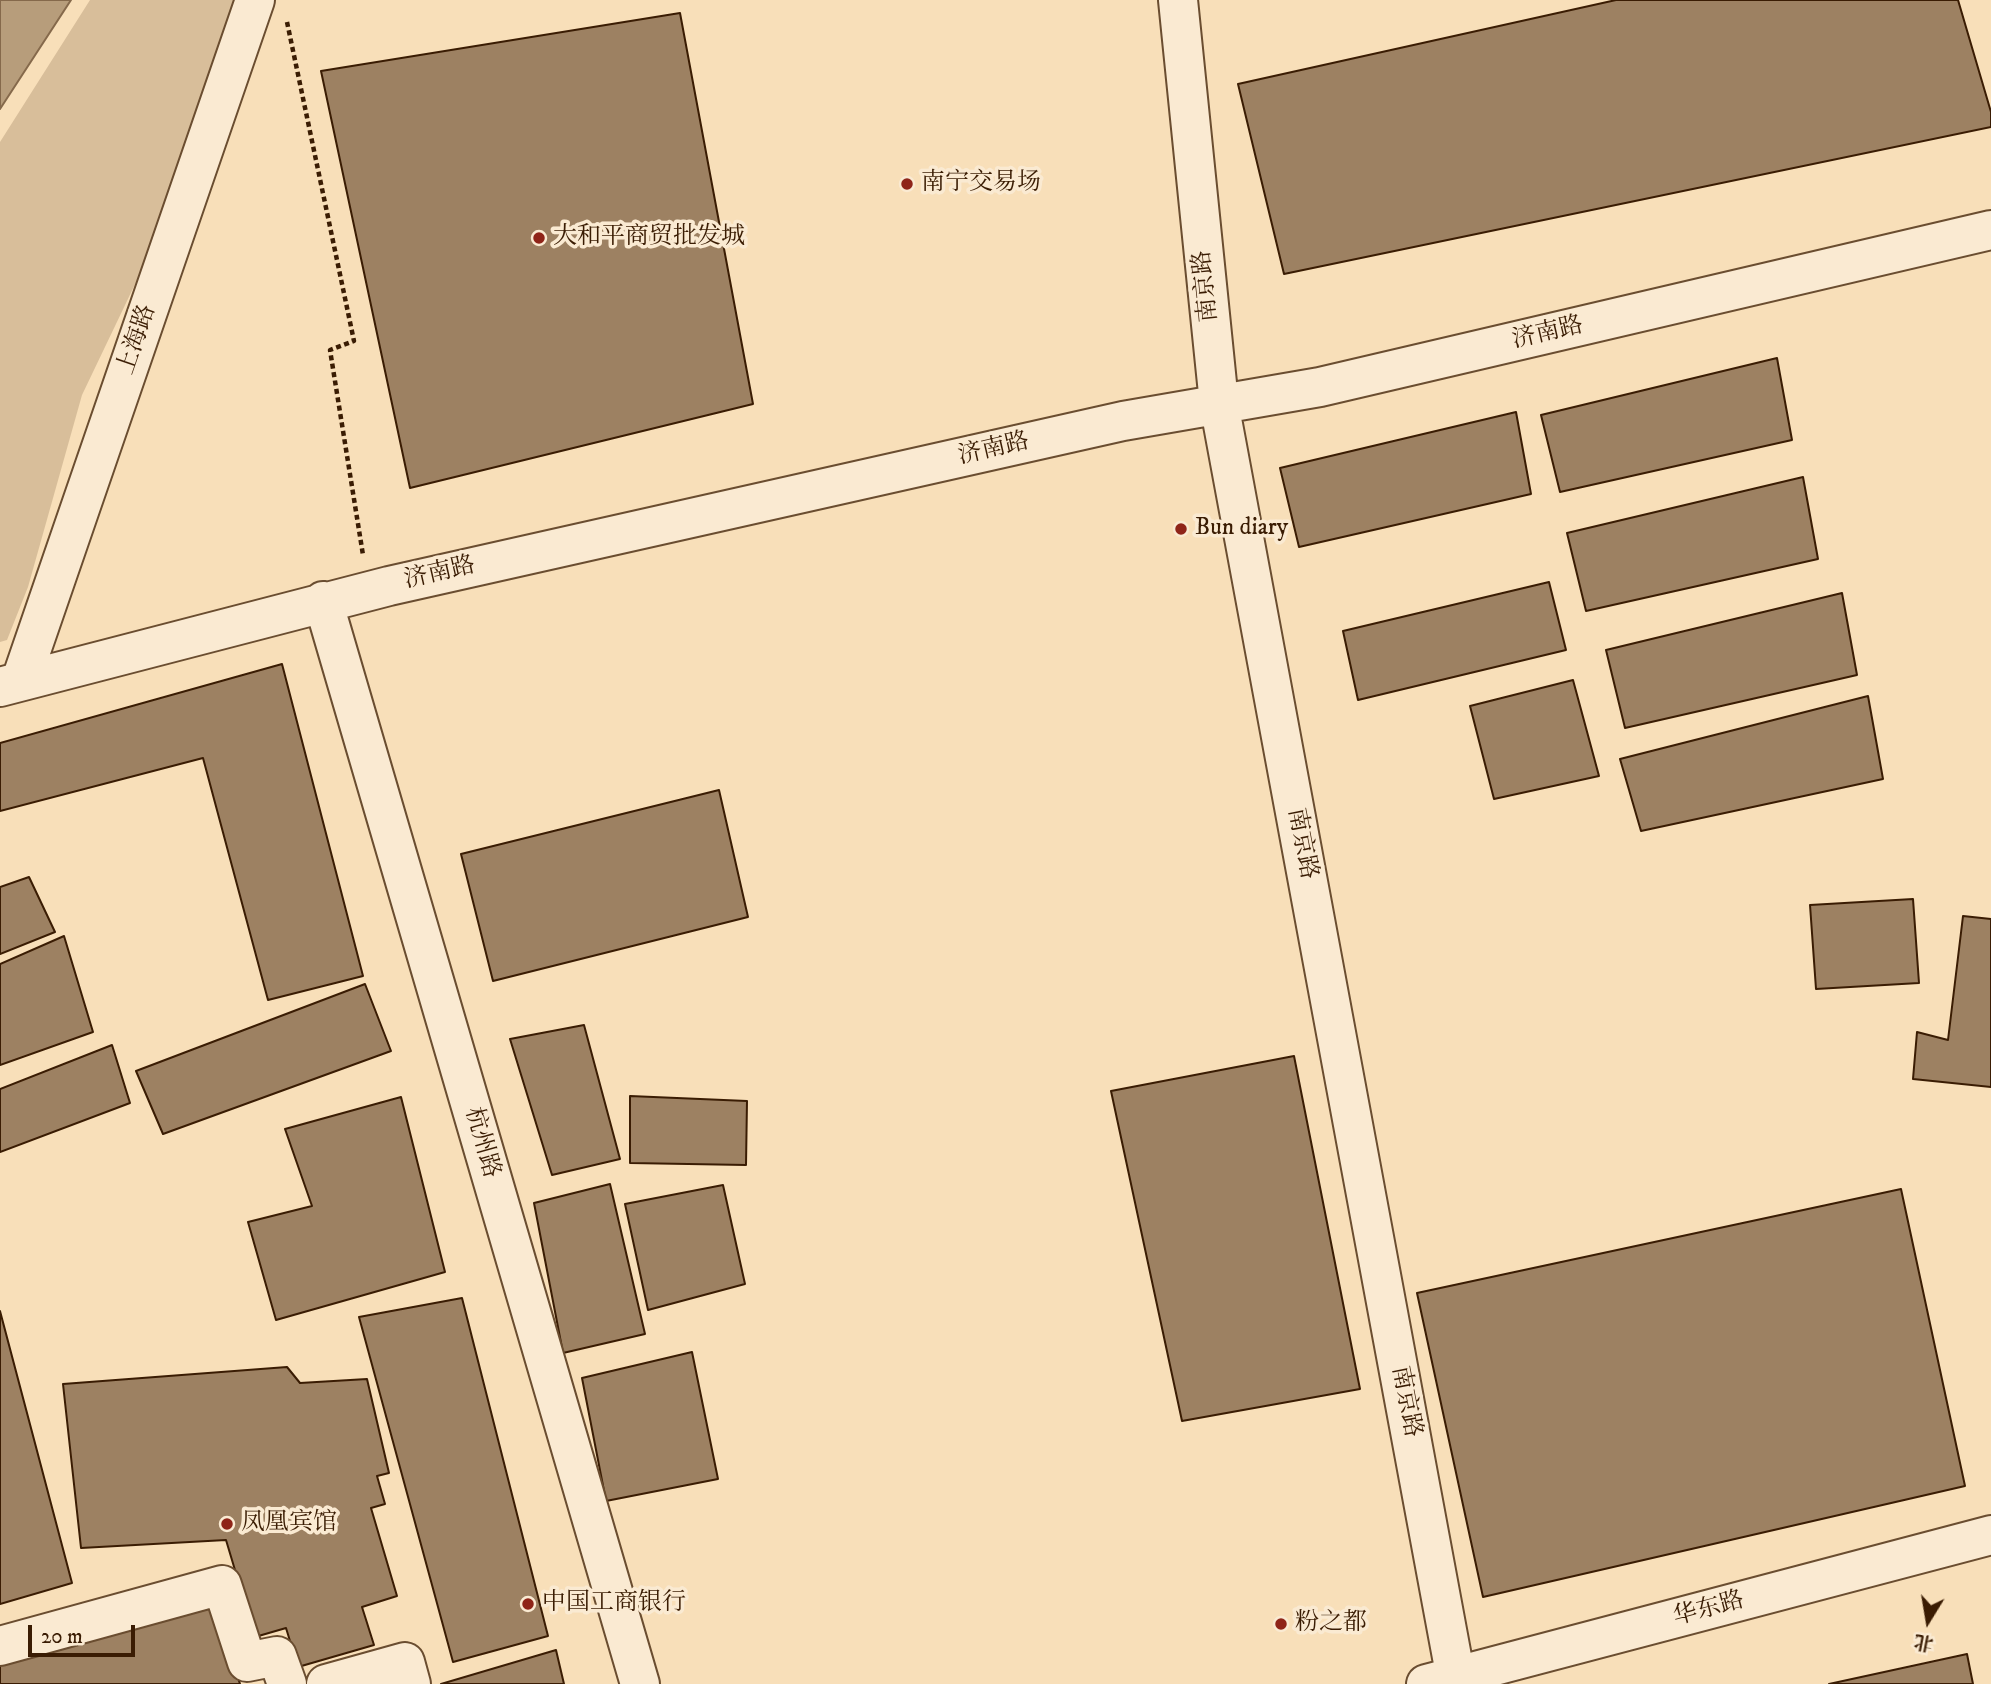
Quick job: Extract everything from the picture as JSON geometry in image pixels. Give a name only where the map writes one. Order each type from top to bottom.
[{"type":"street","name":"南京路","points":[[1178,0],[1219,403],[1447,1682]]},
{"type":"street","name":"上海路","points":[[10,683],[270,7]]},
{"type":"street","name":"济南路","points":[[10,683],[323,601],[1110,424],[1320,387],[1991,230]]},
{"type":"street","name":"杭州路","points":[[323,601],[640,1684]]},
{"type":"street","name":"华东路","points":[[1447,1682],[1991,1535]]},
{"type":"street","points":[[0,1646],[222,1585],[247,1662],[277,1656],[287,1684]]},
{"type":"street","points":[[326,1684],[405,1662],[411,1684]]},
{"type":"path","points":[[270,7],[354,341],[330,350],[368,591]]},
{"type":"shaded area","points":[[0,0],[71,0],[0,109]]},
{"type":"shaded area","points":[[90,0],[271,0],[82,395],[28,587],[7,640],[0,642],[0,142]]},
{"type":"building","points":[[1616,0],[1958,0],[1991,112],[1991,127],[1284,274],[1238,84]]},
{"type":"building","name":"大和平商贸批发城","points":[[680,13],[753,404],[410,488],[321,71]]},
{"type":"building","points":[[1777,358],[1792,440],[1560,492],[1541,415]]},
{"type":"building","points":[[1516,412],[1531,494],[1299,547],[1280,468]]},
{"type":"building","points":[[1803,477],[1818,559],[1586,611],[1567,533]]},
{"type":"building","points":[[1549,582],[1566,650],[1358,700],[1343,631]]},
{"type":"building","points":[[1842,593],[1857,675],[1625,728],[1606,650]]},
{"type":"building","points":[[282,664],[363,976],[268,1000],[203,758],[0,811],[0,743]]},
{"type":"building","points":[[1573,680],[1599,776],[1494,799],[1470,706]]},
{"type":"building","points":[[1868,696],[1883,779],[1641,831],[1620,759]]},
{"type":"building","points":[[719,790],[748,917],[493,981],[461,854]]},
{"type":"building","points":[[29,877],[55,932],[0,954],[0,887]]},
{"type":"building","points":[[1913,899],[1919,983],[1816,989],[1810,905]]},
{"type":"building","points":[[1963,916],[1991,919],[1991,1087],[1913,1079],[1917,1032],[1948,1040]]},
{"type":"building","points":[[64,936],[93,1032],[0,1065],[0,964]]},
{"type":"building","points":[[365,984],[391,1051],[163,1134],[136,1071]]},
{"type":"building","points":[[584,1025],[620,1159],[552,1175],[510,1039]]},
{"type":"building","points":[[112,1045],[130,1103],[0,1152],[0,1089]]},
{"type":"building","points":[[1294,1056],[1360,1389],[1182,1421],[1111,1091]]},
{"type":"building","points":[[630,1096],[747,1101],[746,1165],[630,1163]]},
{"type":"building","points":[[401,1097],[445,1272],[276,1320],[248,1222],[312,1206],[285,1129]]},
{"type":"building","points":[[610,1184],[645,1334],[563,1353],[534,1203]]},
{"type":"building","points":[[723,1185],[745,1284],[648,1310],[625,1204]]},
{"type":"building","points":[[1901,1189],[1965,1486],[1483,1597],[1417,1293]]},
{"type":"building","points":[[462,1298],[548,1636],[453,1662],[359,1317]]},
{"type":"building","points":[[0,1311],[72,1583],[0,1604]]},
{"type":"building","points":[[692,1352],[718,1479],[606,1501],[582,1378]]},
{"type":"building","name":"凤凰宾馆","points":[[287,1367],[300,1383],[367,1379],[389,1473],[377,1476],[385,1504],[371,1508],[397,1596],[362,1607],[374,1645],[298,1667],[286,1628],[255,1637],[226,1540],[81,1548],[63,1384]]},
{"type":"building","points":[[214,1597],[240,1684],[0,1684],[0,1659]]},
{"type":"building","points":[[556,1650],[564,1684],[441,1684]]},
{"type":"building","points":[[1967,1654],[1973,1684],[1829,1684]]},
{"type":"place","name":"南宁交易场","points":[[907,184]]},
{"type":"place","name":"大和平商贸批发城","points":[[539,238]]},
{"type":"place","name":"Bun diary","points":[[1181,529]]},
{"type":"place","name":"凤凰宾馆","points":[[227,1524]]},
{"type":"place","name":"中国工商银行","points":[[528,1604]]},
{"type":"place","name":"粉之都","points":[[1281,1624]]}]
